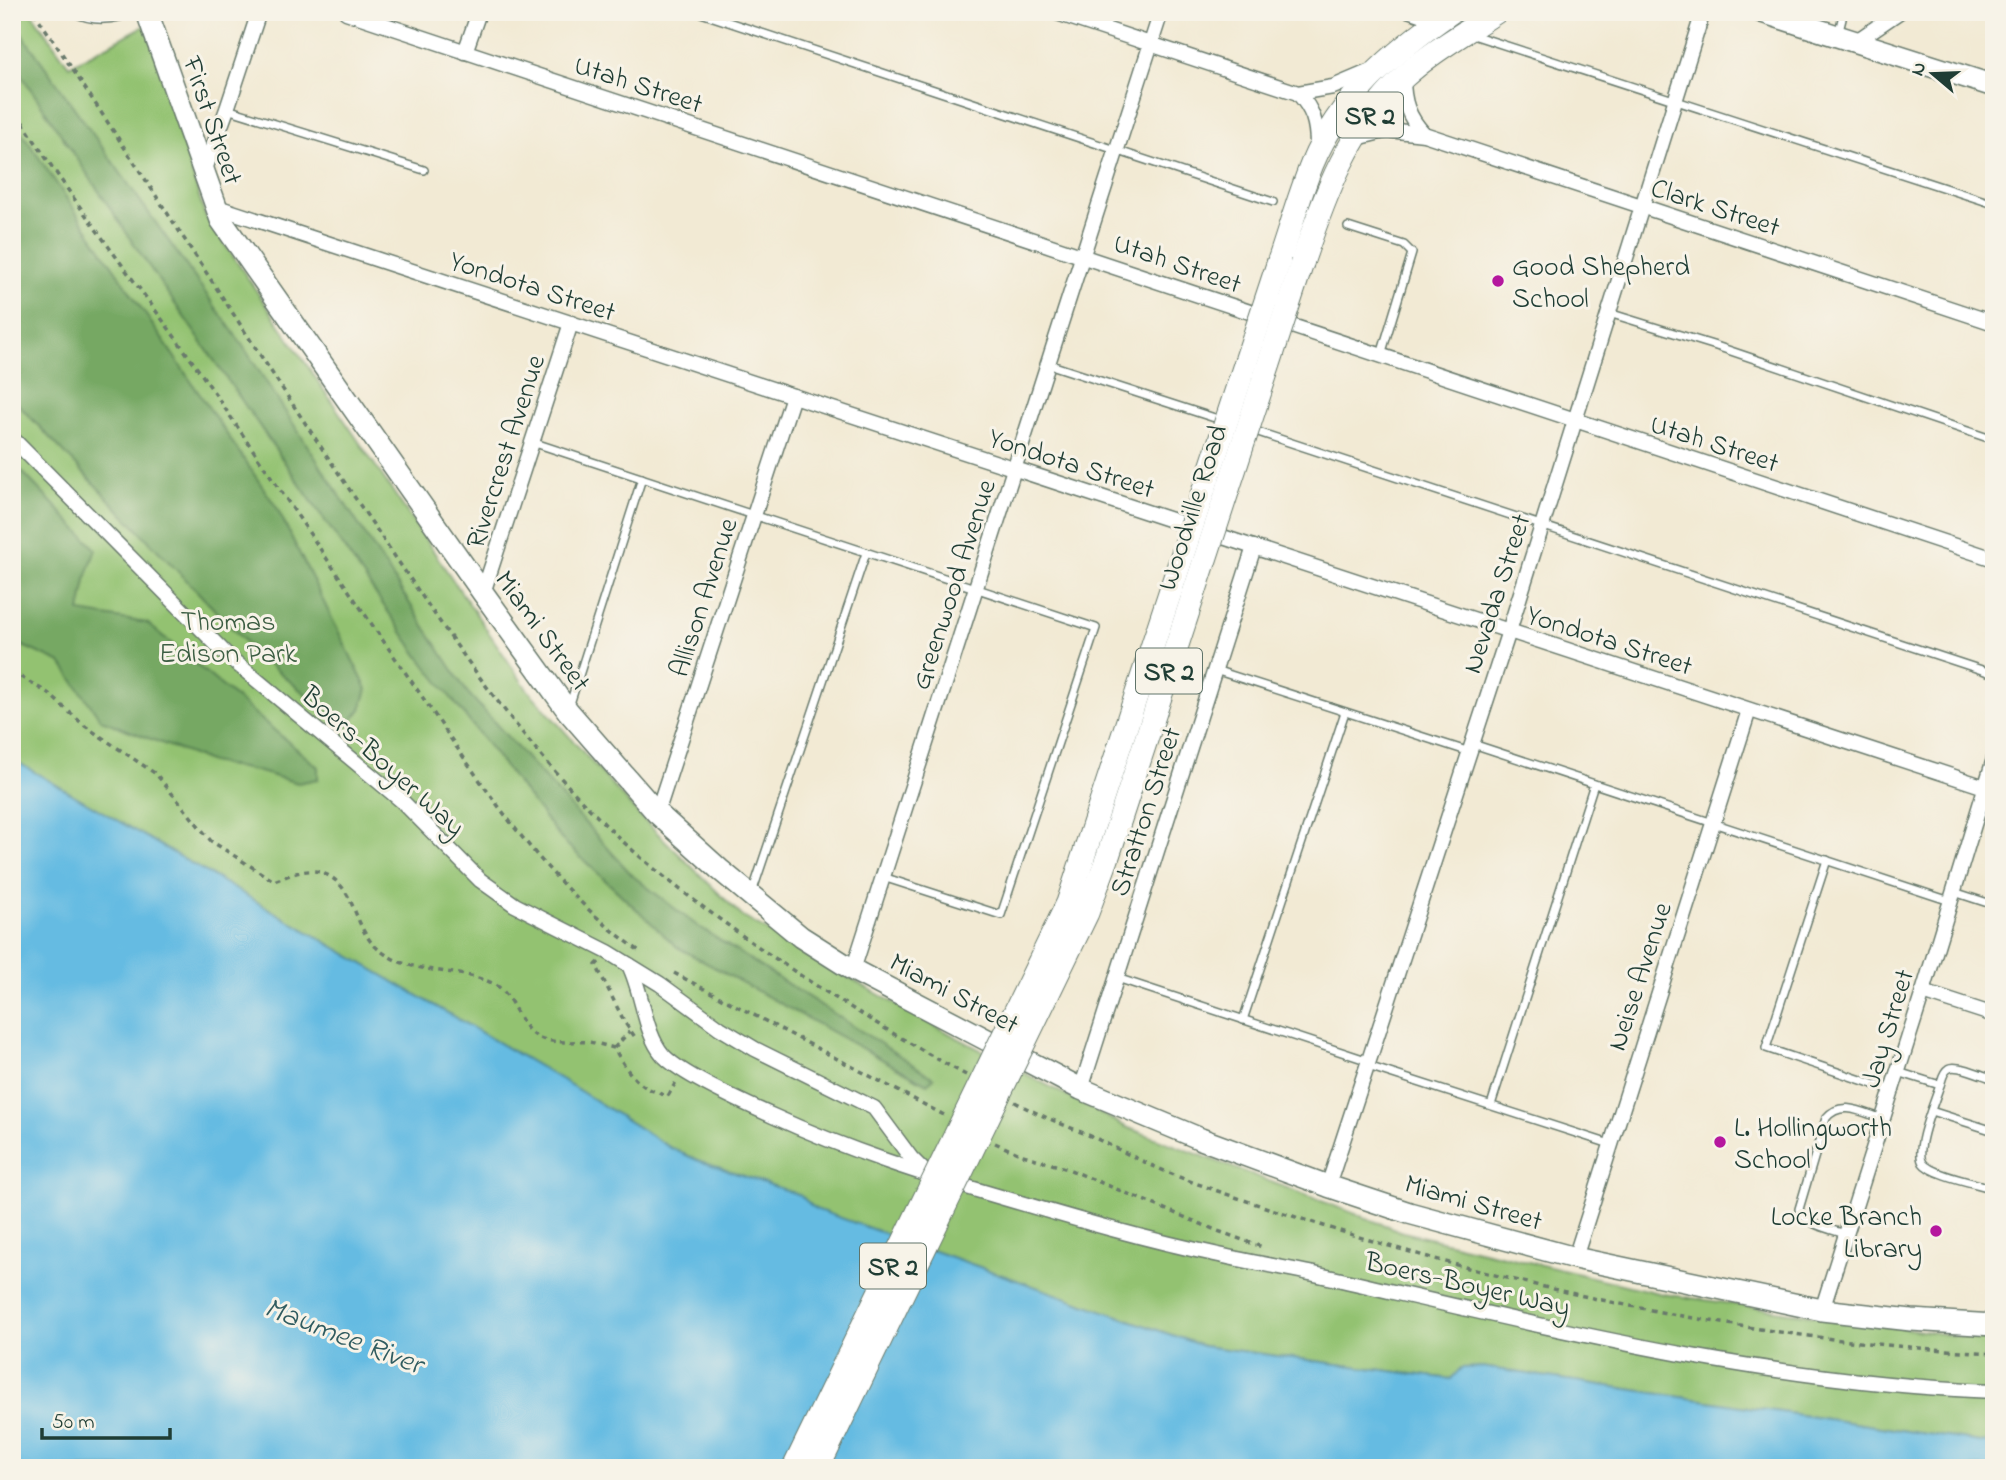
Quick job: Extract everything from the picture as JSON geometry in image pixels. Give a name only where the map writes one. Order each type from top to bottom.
[{"type":"main road","name":"Woodville Road","points":[[1002,1067],[1074,942],[1099,883],[1302,263],[1335,171],[1370,115],[1403,78],[1419,64],[1496,12]]},
{"type":"main road","name":"Woodville Road","points":[[1002,1067],[1079,874],[1279,261],[1318,152],[1345,108],[1381,67],[1446,15]]},
{"type":"main road","name":"SR 2","points":[[794,1468],[1002,1067]]},
{"type":"main road","name":"SR 2","points":[[818,1468],[1002,1067]]},
{"type":"street","name":"First Street","points":[[147,12],[214,206]]},
{"type":"street","points":[[203,173],[259,12]]},
{"type":"street","name":"Utah Street","points":[[346,12],[1994,559]]},
{"type":"street","points":[[465,51],[479,12]]},
{"type":"street","points":[[1054,12],[1298,93],[1333,88],[1381,67]]},
{"type":"street","name":"Greenwood Avenue","points":[[853,970],[1161,12]]},
{"type":"street","name":"Nevada Street","points":[[1328,1186],[1509,631],[1703,12]]},
{"type":"street","points":[[1762,12],[1789,16],[1846,39],[1994,86]]},
{"type":"street","points":[[1846,39],[1899,12]]},
{"type":"street","points":[[1403,78],[1405,107],[1424,134]]},
{"type":"street","points":[[1298,93],[1315,118],[1318,152]]},
{"type":"street","name":"Clark Street","points":[[1352,140],[1376,131],[1424,134],[1994,323]]},
{"type":"street","name":"Yondota Street","points":[[214,206],[1989,789]]},
{"type":"street","name":"Miami Street","points":[[214,206],[221,220],[568,711],[657,813],[751,897],[801,937],[853,970],[1081,1089],[1201,1139],[1409,1213],[1574,1258],[1822,1310],[1911,1320],[1994,1325]]},
{"type":"street","name":"Rivercrest Avenue","points":[[483,593],[571,323]]},
{"type":"street","name":"Allison Avenue","points":[[657,813],[793,396]]},
{"type":"street","name":"Boers-Boyer Way","points":[[12,438],[229,657],[402,801],[480,880],[515,905],[660,984],[720,1028],[755,1049],[874,1108],[911,1158],[924,1171],[940,1179]]},
{"type":"street","name":"Stratton Street","points":[[1081,1089],[1254,548]]},
{"type":"street","name":"Neise Avenue","points":[[1574,1258],[1749,710]]},
{"type":"street","name":"Jay Street","points":[[1822,1310],[1952,896],[1989,789],[1994,759]]},
{"type":"street","name":"Boers-Boyer Way","points":[[629,965],[637,981],[653,1041],[664,1056],[680,1068],[754,1108],[842,1147],[940,1179],[1180,1247],[1654,1349],[1747,1366],[1880,1384],[1924,1389],[1994,1391]]},
{"type":"street","points":[[1923,992],[1994,1015]]},
{"type":"lane","points":[[73,12],[88,19],[103,21],[135,12]]},
{"type":"lane","points":[[698,12],[1273,202]]},
{"type":"lane","points":[[1403,12],[1446,15]]},
{"type":"lane","points":[[1840,12],[1846,39]]},
{"type":"lane","points":[[1466,33],[1994,204]]},
{"type":"lane","points":[[227,109],[424,170]]},
{"type":"lane","points":[[1348,227],[1404,245],[1412,253],[1380,356]]},
{"type":"lane","points":[[1608,313],[1994,440]]},
{"type":"lane","points":[[1048,364],[1230,423]]},
{"type":"lane","points":[[1243,427],[1994,674]]},
{"type":"lane","points":[[533,442],[1096,628],[1001,915],[883,877]]},
{"type":"lane","points":[[568,711],[642,478]]},
{"type":"lane","points":[[751,897],[866,553]]},
{"type":"lane","points":[[1215,670],[1345,712],[1594,784],[1827,860],[1952,896],[1994,905]]},
{"type":"lane","points":[[1243,1020],[1345,712]]},
{"type":"lane","points":[[1491,1105],[1594,784]]},
{"type":"lane","points":[[1827,860],[1766,1048],[1892,1090]]},
{"type":"lane","points":[[1116,978],[1611,1144]]},
{"type":"lane","points":[[1994,1079],[1955,1066],[1949,1068],[1940,1085],[1919,1150],[1923,1163],[1933,1170],[1994,1189]]},
{"type":"lane","points":[[1898,1072],[1940,1085]]},
{"type":"lane","points":[[1846,1234],[1811,1222],[1801,1215],[1799,1209],[1826,1118],[1832,1111],[1843,1107],[1883,1119]]},
{"type":"lane","points":[[1931,1111],[1994,1131]]},
{"type":"path","points":[[12,672],[48,693],[85,726],[156,774],[221,849],[274,881],[309,871],[322,872],[334,878],[351,900],[365,935],[390,958],[411,967],[473,977],[494,984],[506,994],[530,1032],[542,1039],[592,1042],[614,1048],[634,1080],[654,1092],[668,1096],[678,1079]]},
{"type":"path","points":[[600,960],[596,965],[630,1031],[614,1048]]},
{"type":"green space","name":"Thomas Edison Park","points":[[12,12],[31,12],[69,66],[146,25],[205,215],[527,689],[638,814],[743,917],[922,1019],[1126,1127],[1403,1232],[1663,1294],[1994,1341],[1994,1444],[1482,1367],[1451,1379],[1203,1346],[815,1209],[799,1195],[697,1160],[671,1148],[564,1081],[12,759]]},
{"type":"green space","points":[[12,20],[241,343],[467,692],[633,876],[696,925],[934,1078],[927,1084],[677,947],[561,839],[420,658],[146,262],[12,61]]},
{"type":"green space","points":[[12,118],[277,508],[367,689],[361,709],[346,728],[256,653],[12,398]]},
{"type":"green space","points":[[12,461],[96,549],[87,575],[80,612],[147,623],[318,767],[318,779],[298,783],[211,762],[101,720],[61,663],[12,641]]},
{"type":"water","name":"Maumee River","points":[[12,759],[564,1081],[671,1148],[697,1160],[800,1195],[815,1209],[1203,1346],[1451,1379],[1461,1368],[1482,1367],[1994,1444],[1994,1468],[12,1468]]},
{"type":"place","name":"Good Shepherd School","points":[[1498,281]]},
{"type":"place","name":"L. Hollingworth School","points":[[1720,1142]]},
{"type":"place","name":"Locke Branch Library","points":[[1936,1231]]}]
